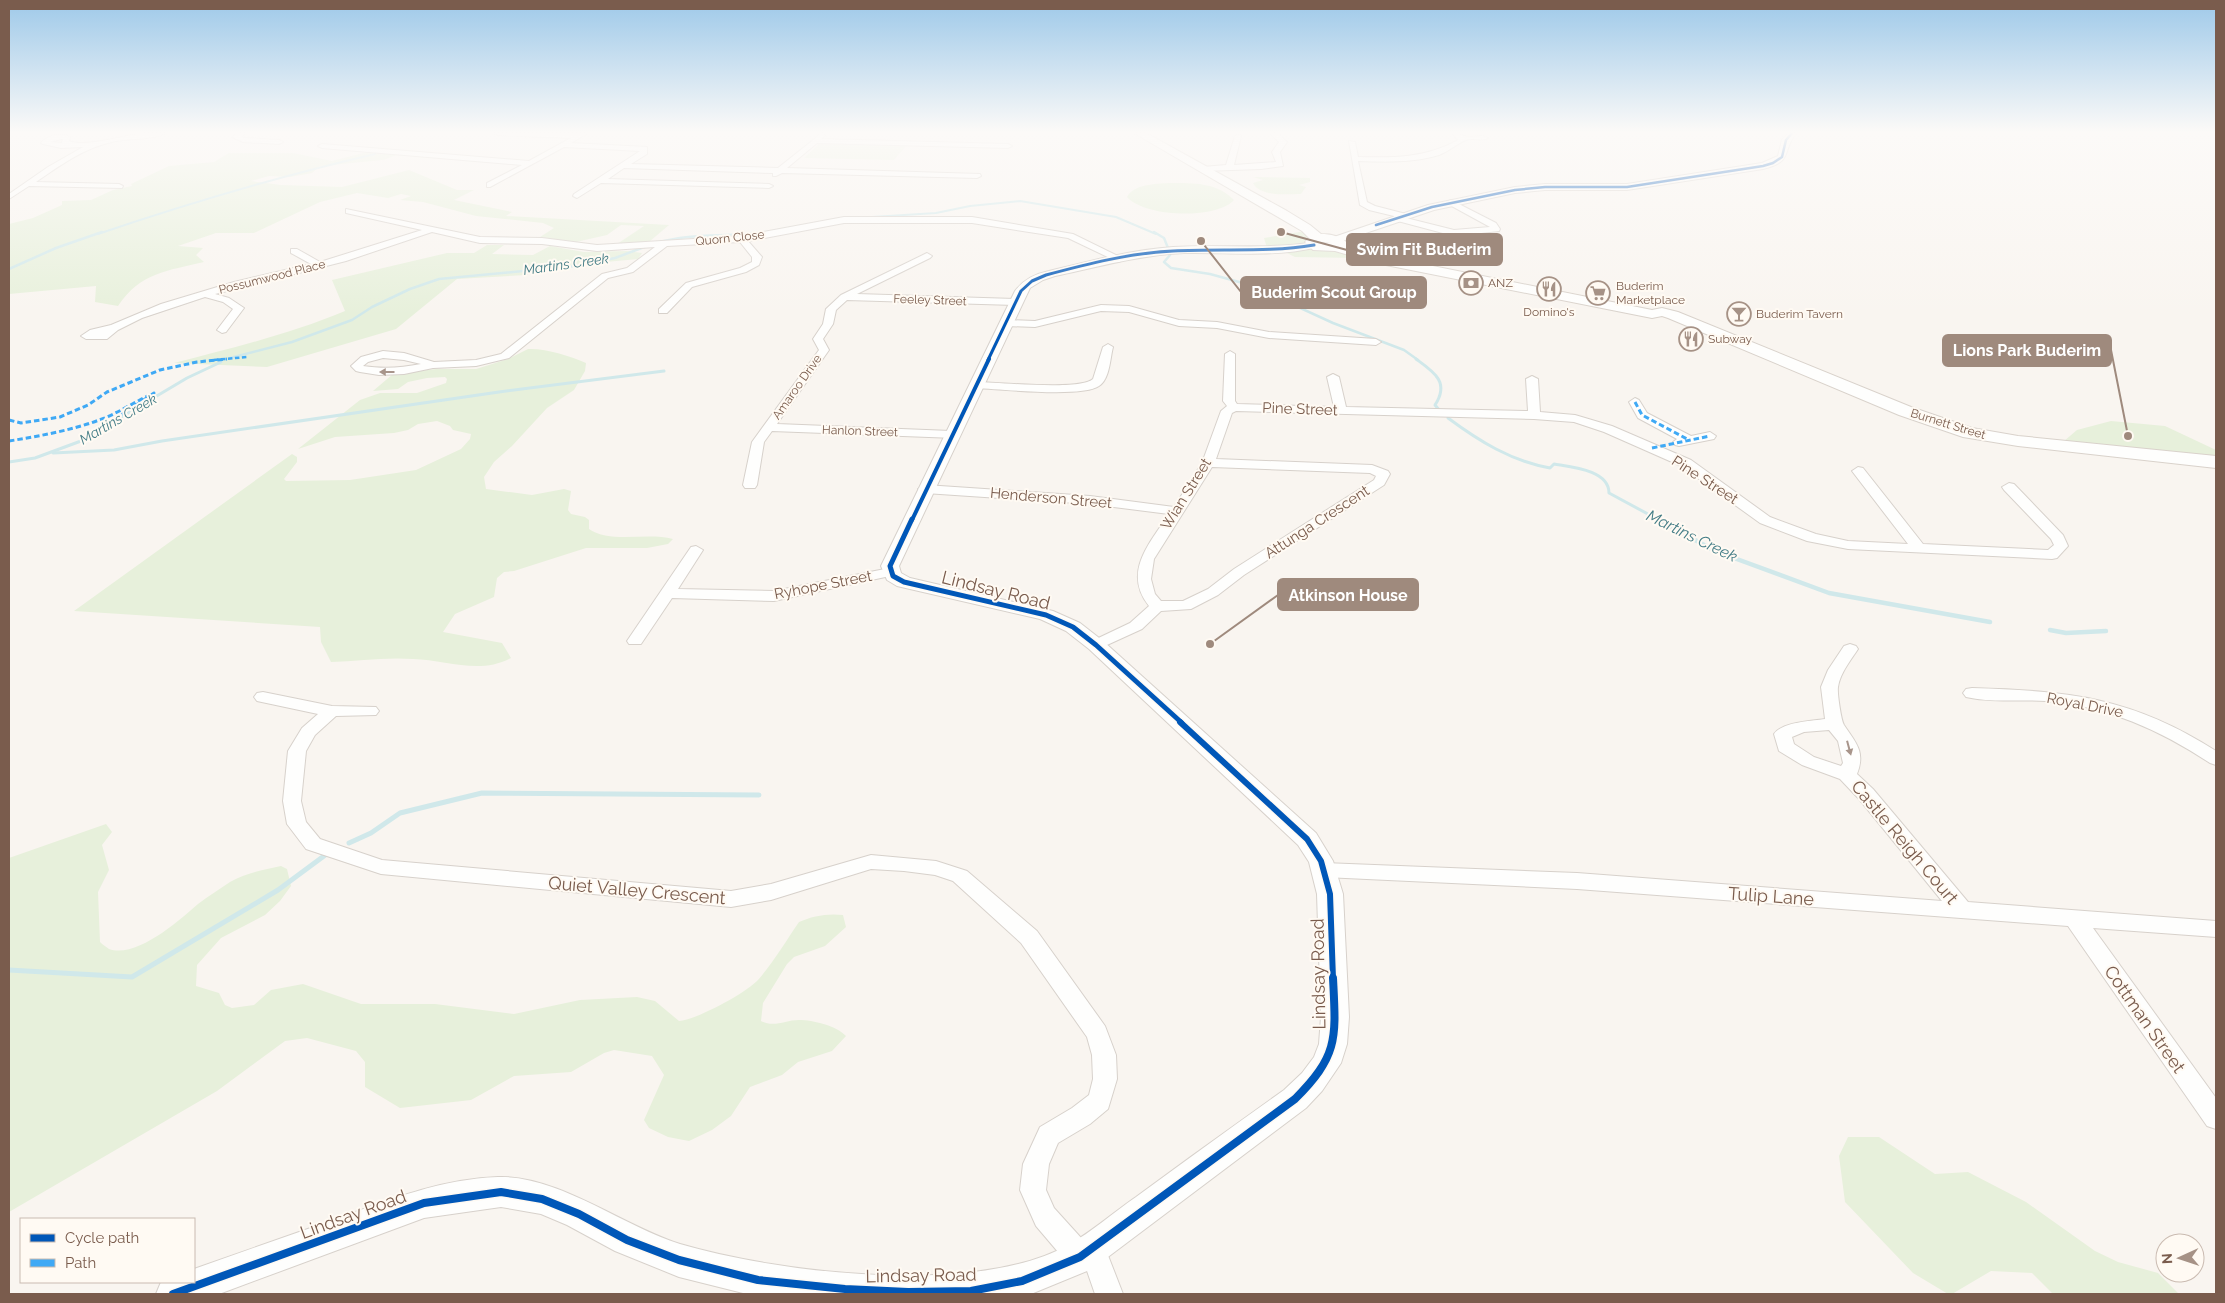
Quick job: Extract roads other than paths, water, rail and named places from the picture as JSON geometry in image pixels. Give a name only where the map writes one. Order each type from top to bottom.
[{"type":"main road","points":[[1247,194],[1302,225],[1316,242],[1336,243]]},
{"type":"main road","name":"Burnett Street","points":[[1336,243],[1376,259],[1652,314],[1653,317],[1659,320],[1674,319],[1696,326],[1905,411],[1969,433],[2018,441],[2216,462]]},
{"type":"street","points":[[758,197],[761,194]]},
{"type":"street","points":[[1360,194],[1362,203],[1372,208],[1454,233],[1496,229],[1493,225],[1451,202]]},
{"type":"street","points":[[1336,243],[1400,217],[1451,202],[1495,194]]},
{"type":"street","name":"Quorn Close","points":[[349,211],[480,240],[542,241],[597,248],[742,239],[844,220],[972,220],[1070,236],[1119,259]]},
{"type":"street","name":"Possumwood Place","points":[[114,328],[138,316],[237,284],[343,259],[431,229]]},
{"type":"street","points":[[663,312],[689,285],[743,270],[756,264],[757,257],[742,239]]},
{"type":"street","points":[[890,572],[890,566],[925,489],[1024,286],[1035,279],[1162,251],[1276,251],[1316,242]]},
{"type":"street","points":[[433,365],[412,358],[382,355],[370,357],[357,366],[363,370],[392,372],[415,370],[433,365],[470,364],[505,356],[605,276],[630,270],[659,245]]},
{"type":"street","points":[[294,252],[320,265]]},
{"type":"street","name":"Amaroo Drive","points":[[750,485],[758,442],[824,350],[818,339],[828,324],[831,309],[844,297],[926,256]]},
{"type":"street","points":[[205,294],[226,300],[239,308],[222,330]]},
{"type":"street","name":"Feeley Street","points":[[844,297],[1016,302]]},
{"type":"street","points":[[1006,321],[1035,324],[1101,308],[1129,309],[1179,323],[1217,325],[1269,335],[1376,342]]},
{"type":"street","points":[[976,384],[1090,387],[1098,380],[1108,347]]},
{"type":"street","points":[[1230,354],[1229,401],[1234,407]]},
{"type":"street","points":[[1333,377],[1342,411]]},
{"type":"street","points":[[1532,379],[1534,415]]},
{"type":"street","points":[[1635,402],[1642,415],[1689,440]]},
{"type":"street","name":"Pine Street","points":[[1234,407],[1534,415],[1575,419],[1608,429],[1686,464],[1765,520],[1812,538],[1848,544],[2052,555],[2061,546],[2058,538],[2009,487]]},
{"type":"street","name":"Wian Street","points":[[1156,606],[1148,595],[1144,579],[1147,558],[1208,463],[1227,411],[1234,407]]},
{"type":"street","name":"Hanlon Street","points":[[769,427],[951,435]]},
{"type":"street","points":[[1652,448],[1710,436]]},
{"type":"street","name":"Attunga Crescent","points":[[1156,606],[1186,606],[1213,592],[1239,572],[1379,482],[1383,474],[1372,469],[1208,463]]},
{"type":"street","points":[[1858,471],[1918,547]]},
{"type":"street","name":"Henderson Street","points":[[925,489],[1090,500],[1176,511]]},
{"type":"street","points":[[635,642],[696,550]]},
{"type":"street","name":"Ryhope Street","points":[[666,593],[774,596],[890,572]]},
{"type":"street","name":"Lindsay Road","points":[[173,1294],[424,1203],[501,1192],[542,1199],[579,1214],[627,1240],[679,1260],[718,1271],[777,1282],[845,1289],[908,1292],[971,1291],[1022,1281],[1086,1253],[1295,1099],[1312,1082],[1326,1064],[1333,1044],[1335,1017],[1330,894],[1324,870],[1314,849],[1297,828],[1077,630],[1053,618],[904,582],[897,579],[890,572]]},
{"type":"street","points":[[1096,646],[1136,626],[1156,606]]},
{"type":"street","name":"Castle Reigh Court","points":[[1848,775],[1852,762],[1847,740],[1834,724],[1829,686],[1836,670],[1850,649]]},
{"type":"street","name":"Royal Drive","points":[[1972,693],[2058,697],[2124,710],[2188,740],[2216,759]]},
{"type":"street","points":[[263,698],[332,711],[370,711]]},
{"type":"street","name":"Quiet Valley Crescent","points":[[332,711],[308,732],[297,751],[292,801],[297,824],[313,844],[380,867],[731,899],[771,892],[871,862],[936,868],[960,876],[1029,937],[1097,1033],[1104,1055],[1104,1071],[1099,1101],[1081,1116],[1049,1135],[1036,1164],[1033,1190],[1045,1217],[1086,1253]]},
{"type":"street","name":"Castle Reigh Court","points":[[1834,724],[1802,727],[1783,734],[1785,747],[1808,761],[1848,775],[1962,910]]},
{"type":"street","name":"Tulip Lane","points":[[1324,870],[1577,881],[2216,929]]},
{"type":"street","name":"Cottman Street","points":[[2075,919],[2216,1118]]},
{"type":"street","points":[[1086,1253],[1109,1294]]},
{"type":"waterway","points":[[98,234],[226,194]]},
{"type":"waterway","name":"Martins Creek","points":[[872,217],[936,213],[970,206],[1020,201],[1116,217],[1156,234]]},
{"type":"waterway","name":"Martins Creek","points":[[756,234],[842,218]]},
{"type":"waterway","points":[[9,269],[56,248],[102,232]]},
{"type":"waterway","name":"Martins Creek","points":[[657,243],[684,237],[764,232]]},
{"type":"waterway","name":"Martins Creek","points":[[1154,232],[1164,238],[1168,248]]},
{"type":"waterway","name":"Martins Creek","points":[[230,358],[292,342],[352,320],[372,307],[410,289],[439,279],[575,266],[615,258],[647,246]]},
{"type":"waterway","name":"Martins Creek","points":[[1170,255],[1164,262],[1171,268],[1210,274],[1250,285],[1333,323],[1404,350],[1418,360]]},
{"type":"waterway","name":"Martins Creek","points":[[1416,359],[1429,368],[1438,378],[1441,390],[1435,405],[1440,411]]},
{"type":"waterway","name":"Martins Creek","points":[[9,462],[35,458],[81,441],[187,378],[221,362]]},
{"type":"waterway","points":[[53,453],[114,450],[162,441],[499,392],[664,371]]},
{"type":"waterway","name":"Martins Creek","points":[[1448,418],[1496,449],[1522,460],[1550,468],[1554,464],[1588,471],[1603,479],[1609,493],[1659,520]]},
{"type":"waterway","name":"Martins Creek","points":[[1657,519],[1715,551],[1829,593],[1990,622]]},
{"type":"waterway","name":"Martins Creek","points":[[2050,630],[2066,633],[2106,631]]},
{"type":"waterway","points":[[349,843],[371,833],[400,813],[482,793],[759,795]]},
{"type":"waterway","points":[[9,970],[132,977],[278,890],[328,853]]},
{"type":"place","name":"Swim Fit Buderim","points":[[1281,232]]},
{"type":"place","name":"Buderim Scout Group","points":[[1201,241]]},
{"type":"place","name":"ANZ","points":[[1471,283]]},
{"type":"place","name":"Domino's","points":[[1549,289]]},
{"type":"place","name":"Buderim Marketplace","points":[[1598,293]]},
{"type":"place","name":"Buderim Tavern","points":[[1739,314]]},
{"type":"place","name":"Subway","points":[[1691,339]]},
{"type":"place","name":"Lions Park Buderim","points":[[2128,436]]},
{"type":"place","name":"Atkinson House","points":[[1210,644]]}]
